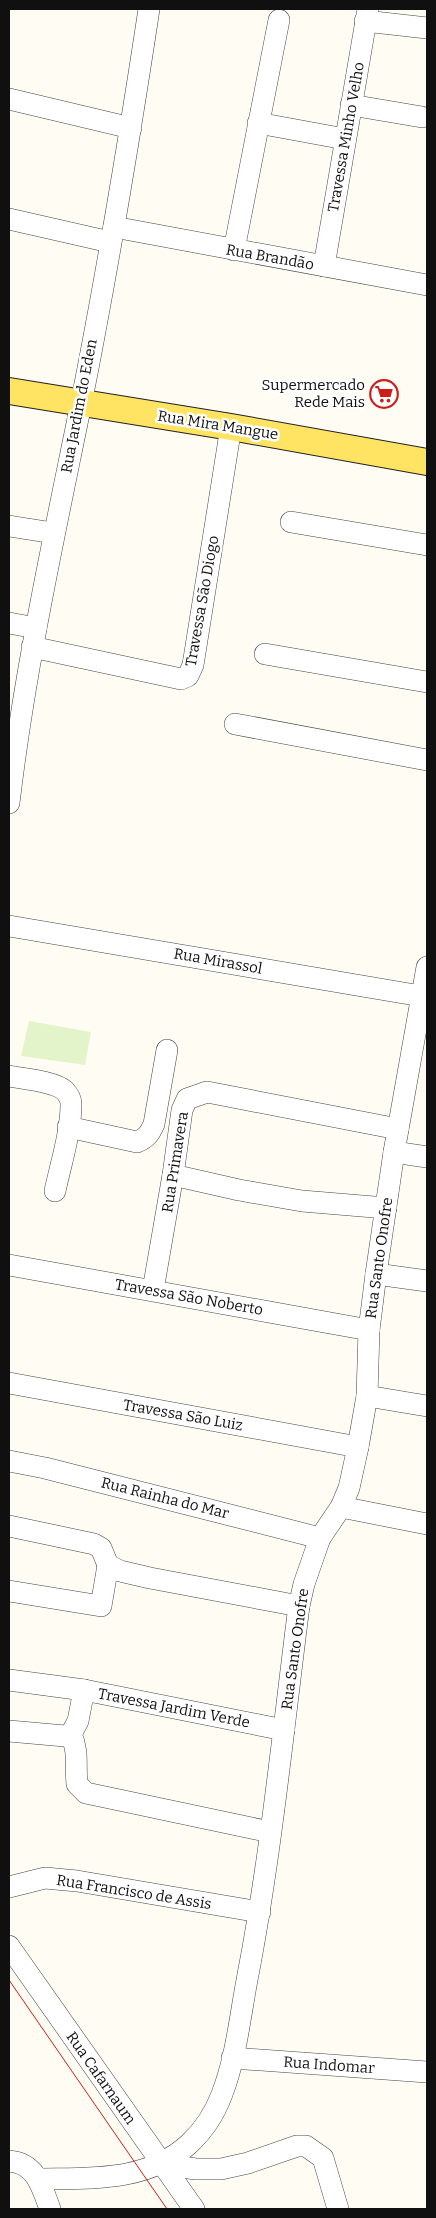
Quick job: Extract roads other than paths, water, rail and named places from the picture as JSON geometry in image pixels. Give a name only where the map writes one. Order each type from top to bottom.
[{"type":"main road","name":"Rua Mira Mangue","points":[[9,391],[231,427],[427,462]]},
{"type":"street","name":"Rua Jardim do Eden","points":[[9,803],[14,720],[34,638],[53,533],[81,403],[131,128],[149,9]]},
{"type":"street","points":[[367,15],[427,28]]},
{"type":"street","name":"Travessa Minho Velho","points":[[324,266],[367,15]]},
{"type":"street","points":[[234,250],[279,20]]},
{"type":"street","points":[[9,99],[131,128]]},
{"type":"street","points":[[351,105],[422,117]]},
{"type":"street","points":[[258,124],[345,139]]},
{"type":"street","name":"Rua Brandão","points":[[9,219],[112,235],[234,250],[427,285]]},
{"type":"street","name":"Travessa São Diogo","points":[[34,638],[181,678],[188,676],[193,665],[231,427]]},
{"type":"street","points":[[291,522],[427,544]]},
{"type":"street","points":[[9,526],[53,533]]},
{"type":"street","points":[[9,623],[34,638]]},
{"type":"street","points":[[264,654],[427,682]]},
{"type":"street","points":[[236,724],[427,760]]},
{"type":"street","name":"Rua Mirassol","points":[[9,926],[425,996]]},
{"type":"street","name":"Rua Santo Onofre","points":[[39,2179],[87,2178],[128,2174],[162,2164],[189,2144],[209,2121],[222,2094],[232,2058],[260,1912],[299,1606],[304,1584],[320,1538],[342,1507],[349,1488],[358,1447],[367,1396],[369,1330],[376,1274],[398,1129],[425,996],[427,967]]},
{"type":"street","points":[[68,1127],[137,1142],[145,1139],[154,1124],[168,1050]]},
{"type":"street","points":[[9,1076],[54,1085],[63,1089],[69,1095],[71,1102],[68,1127],[55,1191]]},
{"type":"street","name":"Rua Primavera","points":[[153,1290],[182,1110],[187,1099],[207,1092],[398,1129]]},
{"type":"street","points":[[394,1152],[427,1157]]},
{"type":"street","points":[[173,1175],[239,1190],[293,1199],[386,1208]]},
{"type":"street","name":"Travessa São Noberto","points":[[9,1265],[369,1330]]},
{"type":"street","points":[[376,1274],[427,1281]]},
{"type":"street","name":"Travessa São Luiz","points":[[9,1383],[358,1447]]},
{"type":"street","points":[[367,1396],[427,1406]]},
{"type":"street","name":"Rua Rainha do Mar","points":[[9,1461],[45,1468],[320,1538]]},
{"type":"street","points":[[342,1507],[427,1524]]},
{"type":"street","points":[[9,1526],[94,1544],[101,1548],[108,1565],[101,1606],[9,1591]]},
{"type":"street","points":[[108,1565],[120,1571],[150,1578],[299,1606]]},
{"type":"street","points":[[9,1680],[84,1690]]},
{"type":"street","name":"Travessa Jardim Verde","points":[[71,1734],[78,1721],[84,1690],[284,1730]]},
{"type":"street","points":[[9,1731],[65,1736],[71,1734],[78,1756],[77,1784],[92,1796],[270,1832]]},
{"type":"street","name":"Rua Francisco de Assis","points":[[9,1888],[45,1878],[53,1878],[260,1912]]},
{"type":"street","name":"Rua Cafarnaum","points":[[9,1946],[194,2209]]},
{"type":"street","name":"Rua Indomar","points":[[232,2058],[427,2072]]},
{"type":"street","points":[[162,2164],[196,2169],[221,2169],[248,2163],[297,2146],[306,2146],[323,2158],[338,2209]]},
{"type":"street","points":[[9,2161],[19,2162],[31,2169],[39,2179],[50,2209]]},
{"type":"tram line","points":[[9,1980],[167,2209]]},
{"type":"place","name":"Supermercado Rede Mais","points":[[384,394]]}]
